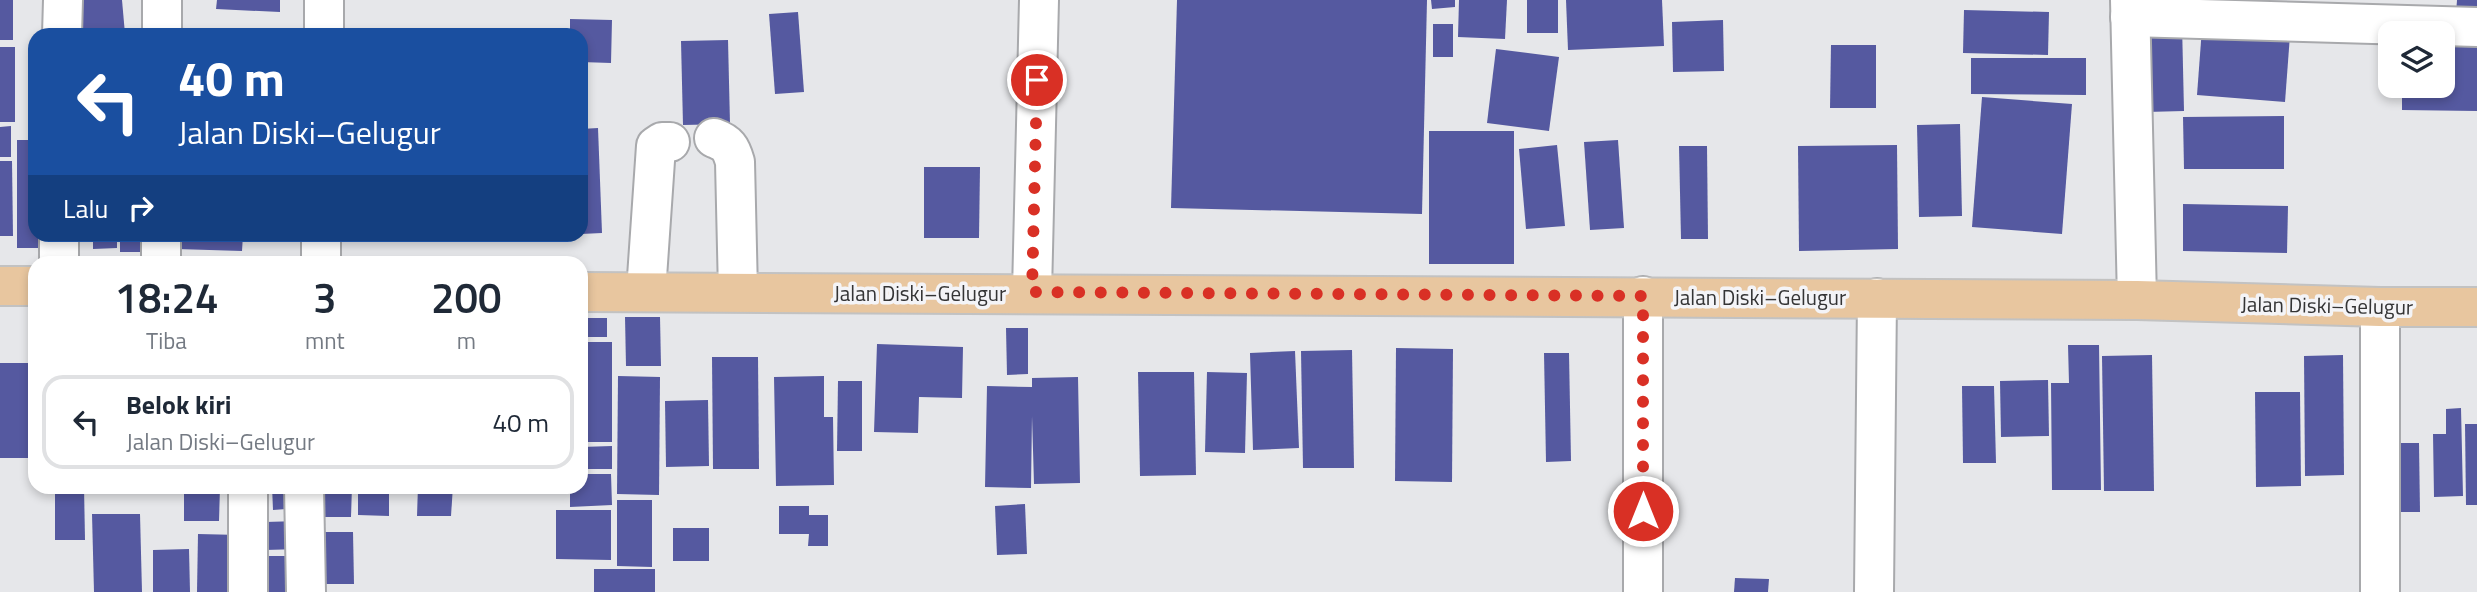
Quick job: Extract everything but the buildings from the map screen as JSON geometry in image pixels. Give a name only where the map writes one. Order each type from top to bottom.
[{"type":"main road","points":[[0,286],[28,286]]},
{"type":"main road","name":"Jalan Diski–Gelugur","points":[[588,292],[1643,296],[2137,300],[2477,307]]},
{"type":"street","points":[[62,28],[63,0]]},
{"type":"street","points":[[162,0],[162,28]]},
{"type":"street","points":[[324,0],[324,28]]},
{"type":"street","points":[[1032,292],[1039,0]]},
{"type":"street","points":[[2137,300],[2130,8],[2477,27]]},
{"type":"street","points":[[714,138],[727,142],[735,162],[738,292]]},
{"type":"street","points":[[646,292],[656,146],[662,142],[670,142]]},
{"type":"street","points":[[1643,296],[1643,592]]},
{"type":"street","points":[[1874,592],[1877,298]]},
{"type":"street","points":[[2380,307],[2380,592]]},
{"type":"street","points":[[248,494],[248,592]]},
{"type":"street","points":[[304,494],[306,592]]},
{"type":"route","points":[[1037,80],[1032,292],[1643,296],[1643,511]]}]
